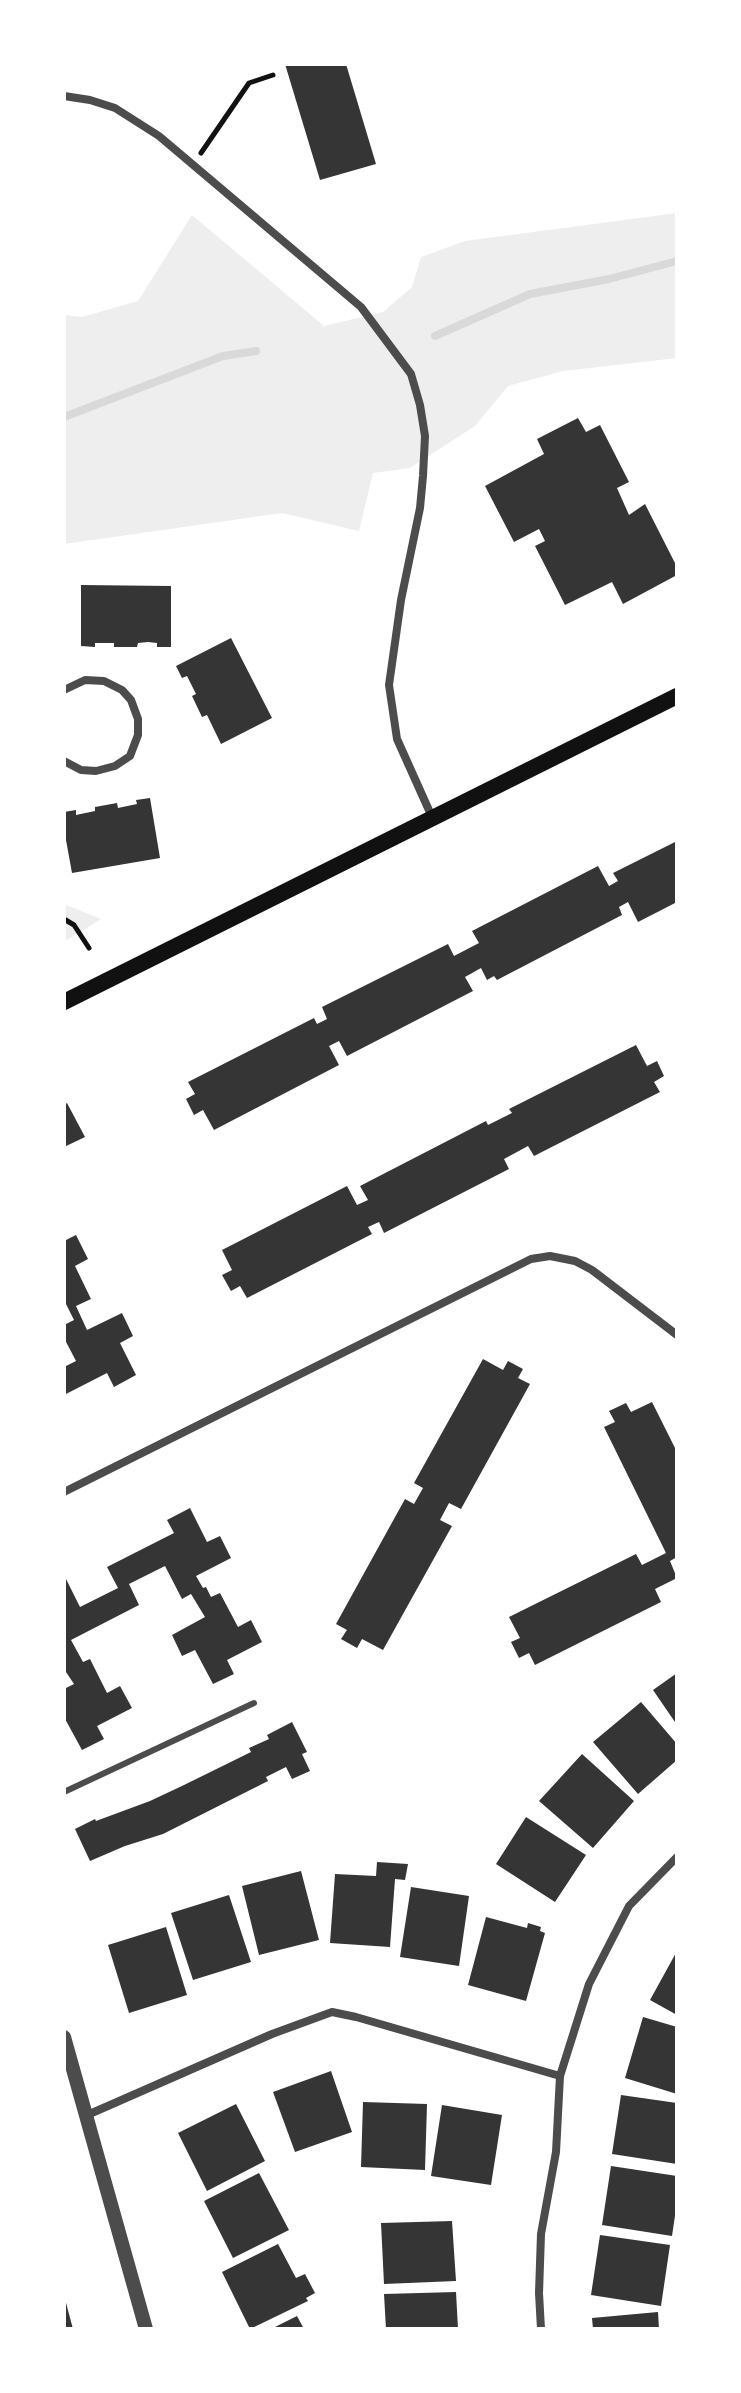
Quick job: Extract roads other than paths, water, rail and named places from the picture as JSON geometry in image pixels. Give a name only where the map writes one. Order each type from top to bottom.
[{"type":"main road","points":[[64,1002],[677,696]]},
{"type":"street","points":[[64,96],[90,100],[132,117],[193,165],[361,307],[411,374],[425,436],[423,476],[389,685],[397,739],[432,817]]},
{"type":"street","points":[[64,690],[85,680],[104,681],[122,690],[131,700],[138,719],[138,735],[130,756],[115,766],[96,771],[81,770],[64,761]]},
{"type":"street","points":[[64,1492],[531,1259],[550,1256],[575,1261],[592,1270],[677,1335]]},
{"type":"street","points":[[541,2329],[541,2234],[556,2152],[560,2076],[589,1984],[629,1906],[677,1857]]},
{"type":"street","points":[[85,2116],[272,2034],[332,2012],[560,2076]]},
{"type":"street","points":[[64,2037],[146,2329]]},
{"type":"lane","points":[[64,1792],[254,1703]]},
{"type":"waterway","points":[[435,336],[530,294],[609,279],[677,261]]},
{"type":"waterway","points":[[64,417],[223,356],[256,351]]}]
